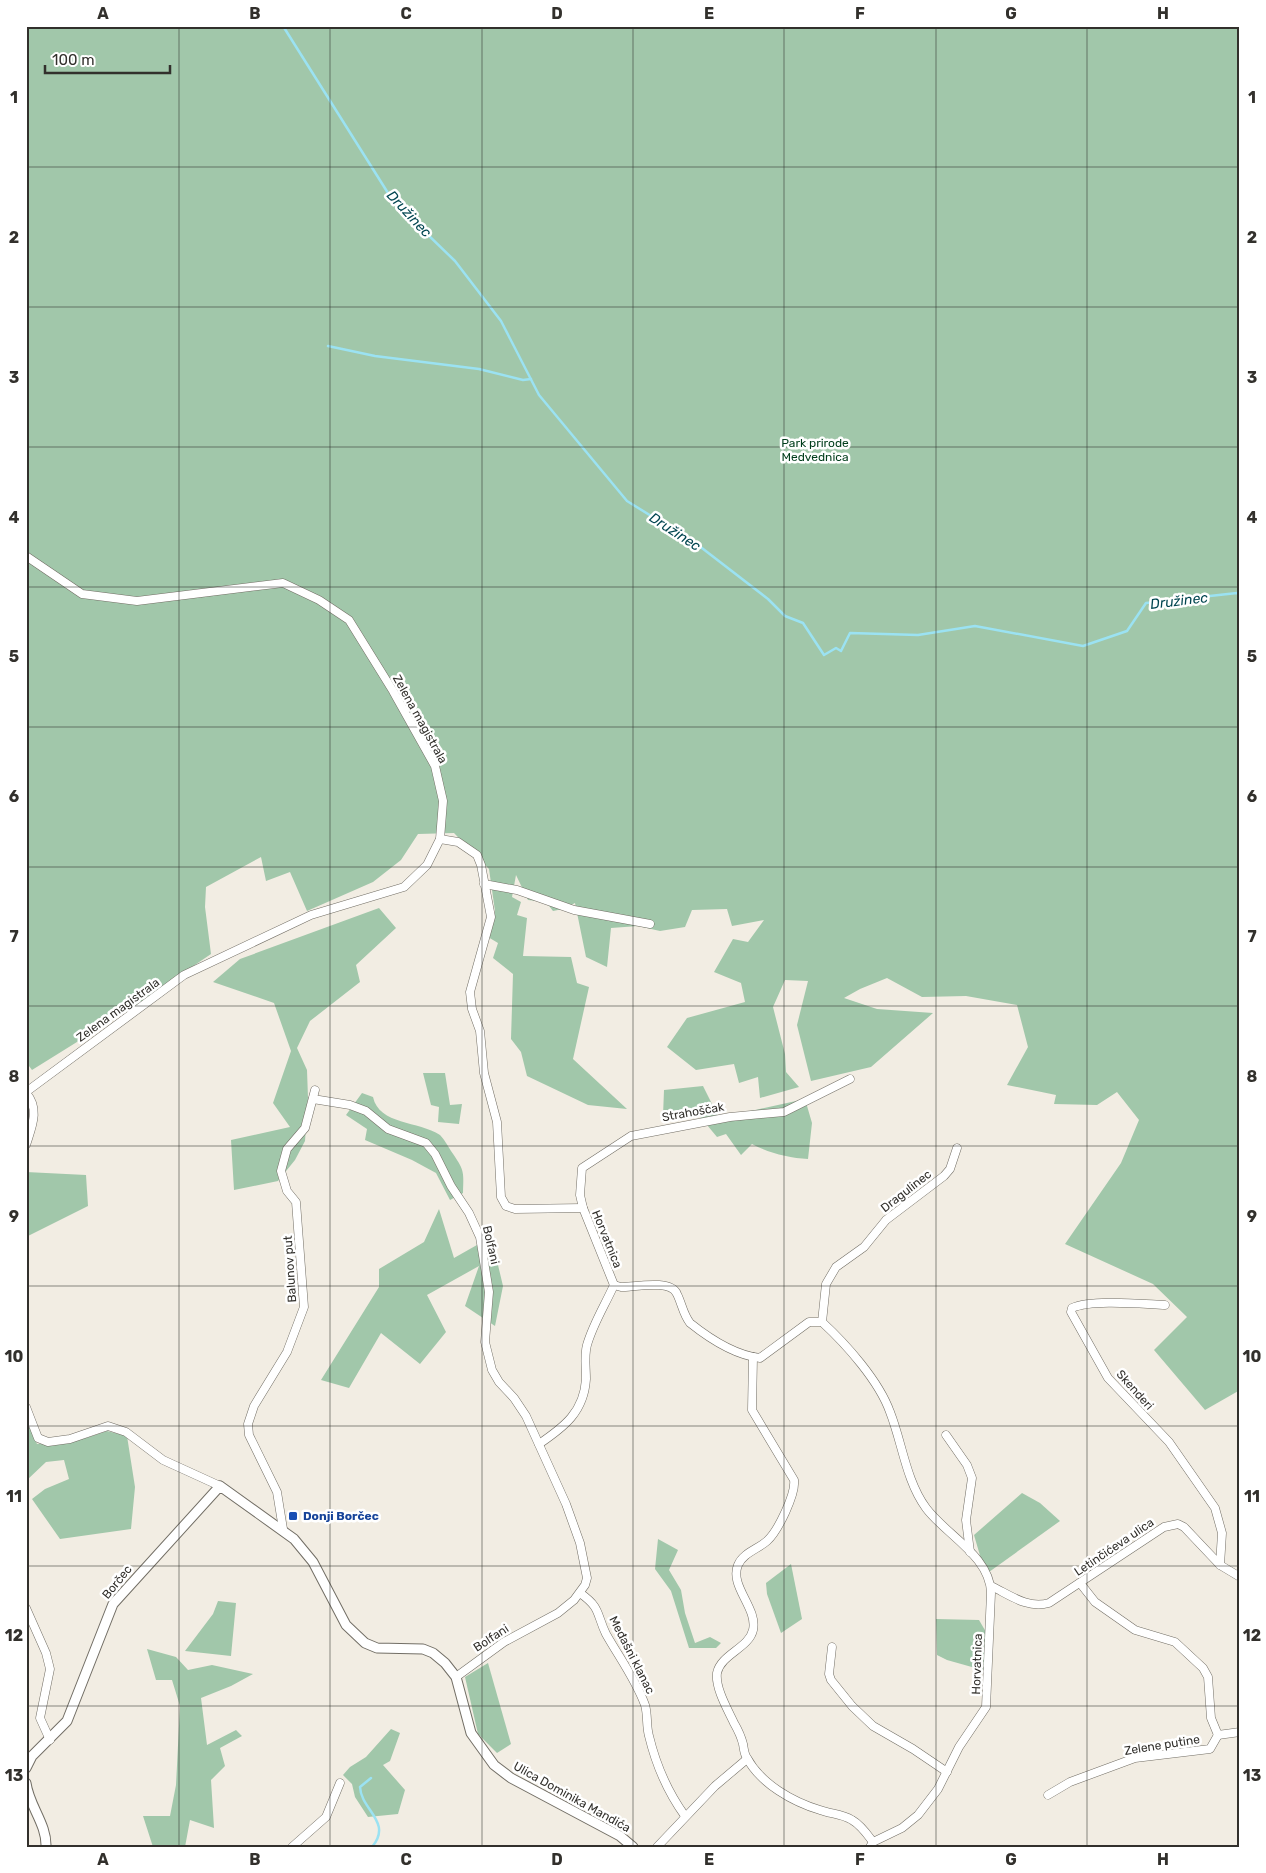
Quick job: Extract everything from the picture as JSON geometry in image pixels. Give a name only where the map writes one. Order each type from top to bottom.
[{"type":"street","name":"Zelena magistrala","points":[[26,556],[82,594],[137,601],[283,583],[319,600],[349,620],[393,691],[435,766],[442,801],[440,839],[427,865],[404,887],[311,915],[184,975],[26,1092]]},
{"type":"street","name":"Horvatnica","points":[[440,839],[458,842],[472,850],[481,865],[491,917],[470,992],[472,1009],[480,1031],[483,1068],[496,1122],[501,1197],[506,1206],[516,1209],[583,1208],[614,1285],[621,1288],[661,1285],[672,1288],[676,1292],[690,1323],[730,1349],[753,1357]]},
{"type":"street","points":[[484,884],[517,890],[574,910],[650,924]]},
{"type":"street","name":"Strahoščak","points":[[583,1208],[580,1195],[582,1168],[631,1136],[730,1117],[784,1112],[850,1079]]},
{"type":"street","name":"Balunov put","points":[[284,1529],[277,1492],[249,1435],[248,1424],[254,1406],[287,1352],[304,1307],[296,1202],[287,1191],[281,1171],[287,1149],[305,1128],[314,1090]]},
{"type":"street","points":[[26,1092],[32,1100],[36,1112],[26,1145]]},
{"type":"street","name":"Bolfani","points":[[313,1099],[350,1105],[366,1111],[388,1129],[426,1143],[435,1154],[451,1186],[470,1213],[480,1237],[489,1292],[485,1342],[492,1370],[499,1382],[521,1407],[566,1504],[580,1543],[587,1578],[580,1593],[567,1607],[504,1642],[456,1676]]},
{"type":"street","name":"Dragulinec","points":[[822,1322],[826,1284],[836,1267],[864,1247],[886,1220],[944,1176],[950,1169],[957,1148]]},
{"type":"street","points":[[538,1444],[565,1426],[575,1415],[580,1405],[585,1386],[587,1345],[614,1285]]},
{"type":"street","name":"Skenderi","points":[[1166,1305],[1090,1304],[1072,1308],[1070,1312],[1108,1378],[1169,1442],[1215,1508],[1222,1533],[1220,1565]]},
{"type":"street","points":[[871,1844],[866,1832],[851,1819],[812,1808],[777,1790],[764,1778],[747,1759],[740,1734],[720,1689],[717,1672],[722,1663],[749,1638],[753,1630],[752,1617],[738,1581],[736,1567],[743,1557],[767,1540],[776,1529],[791,1497],[794,1480],[752,1410],[753,1357],[764,1356],[809,1322],[822,1322],[858,1360],[887,1405],[914,1483],[926,1508],[970,1552],[985,1572],[991,1586]]},
{"type":"street","name":"Ulica Dominika Mandića","points":[[26,1407],[38,1438],[48,1442],[70,1439],[108,1426],[126,1432],[162,1460],[220,1486],[258,1514],[284,1529],[313,1562],[337,1612],[355,1635],[377,1648],[411,1647],[433,1652],[456,1676],[471,1733],[494,1766],[511,1778],[620,1836],[634,1847]]},
{"type":"street","points":[[946,1434],[967,1465],[972,1478],[966,1520],[970,1552]]},
{"type":"street","name":"Borčec","points":[[26,1768],[29,1755],[50,1740],[67,1721],[113,1604],[220,1486]]},
{"type":"street","name":"Letinčićeva ulica","points":[[991,1586],[1019,1601],[1039,1604],[1055,1600],[1170,1525],[1184,1527],[1220,1565],[1240,1577]]},
{"type":"street","points":[[1080,1583],[1095,1602],[1135,1630],[1175,1642],[1202,1668],[1208,1677],[1211,1718],[1218,1735],[1240,1732]]},
{"type":"street","name":"Horvatnica","points":[[871,1844],[902,1828],[918,1815],[947,1772],[959,1747],[982,1715],[988,1700],[991,1586]]},
{"type":"street","name":"Međašni klanac","points":[[580,1593],[597,1607],[605,1631],[640,1694],[645,1706],[649,1735],[660,1774],[671,1796],[685,1816]]},
{"type":"street","points":[[26,1608],[46,1653],[50,1668],[40,1718],[50,1740]]},
{"type":"street","points":[[832,1647],[831,1680],[863,1718],[947,1772]]},
{"type":"street","name":"Zelene putine","points":[[1048,1795],[1070,1782],[1134,1758],[1210,1749],[1218,1735]]},
{"type":"street","points":[[657,1847],[715,1786],[747,1759]]},
{"type":"street","points":[[26,1783],[28,1795],[47,1837],[46,1847]]},
{"type":"street","points":[[292,1847],[326,1816],[340,1783]]},
{"type":"green space","name":"Park prirode Medvednica","points":[[26,26],[1240,26],[1240,1390],[1205,1410],[1154,1350],[1187,1317],[1153,1284],[1065,1244],[1121,1163],[1139,1120],[1117,1092],[1097,1105],[1054,1104],[1056,1095],[1007,1085],[1028,1047],[1017,1005],[966,996],[922,997],[887,978],[844,998],[877,1009],[933,1013],[871,1067],[811,1081],[797,1025],[808,981],[785,980],[773,1007],[785,1054],[786,1072],[799,1087],[760,1098],[758,1077],[739,1083],[734,1064],[696,1070],[667,1047],[687,1018],[745,1002],[741,983],[714,972],[733,939],[748,942],[764,920],[732,926],[727,909],[692,910],[685,927],[660,931],[638,926],[611,928],[607,967],[586,957],[575,903],[563,909],[553,911],[546,902],[528,900],[516,875],[512,897],[521,902],[517,915],[527,918],[523,956],[571,957],[577,983],[589,987],[573,1059],[627,1109],[588,1105],[527,1076],[521,1052],[511,1039],[513,974],[493,958],[498,943],[488,937],[495,911],[489,869],[454,833],[418,834],[401,860],[373,882],[307,911],[290,872],[266,881],[261,857],[206,887],[205,907],[211,954],[130,1009],[32,1070],[26,1062]]},
{"type":"green space","points":[[379,908],[396,928],[356,965],[360,982],[310,1021],[297,1048],[307,1070],[308,1098],[305,1141],[295,1160],[278,1181],[234,1190],[231,1140],[290,1127],[273,1103],[291,1051],[274,1003],[213,982],[240,959]]},
{"type":"green space","points":[[423,1073],[445,1073],[450,1105],[462,1104],[459,1124],[438,1122],[439,1107],[431,1105]]},
{"type":"green space","points":[[703,1086],[719,1118],[805,1099],[812,1123],[808,1159],[779,1154],[752,1144],[741,1155],[726,1134],[717,1137],[697,1113],[663,1116],[664,1090]]},
{"type":"green space","points":[[362,1093],[373,1097],[383,1113],[391,1118],[431,1130],[440,1135],[461,1167],[463,1193],[450,1200],[436,1173],[412,1160],[365,1140],[367,1129],[346,1115]]},
{"type":"green space","points":[[26,1172],[86,1175],[88,1206],[26,1237]]},
{"type":"green space","points":[[439,1209],[454,1258],[484,1241],[493,1244],[503,1286],[495,1326],[465,1306],[479,1266],[427,1295],[446,1332],[420,1364],[381,1333],[349,1388],[321,1380],[379,1287],[379,1269],[424,1242]]},
{"type":"green space","points":[[26,1416],[37,1444],[86,1438],[107,1431],[127,1436],[135,1487],[131,1529],[60,1539],[32,1499],[45,1489],[69,1479],[64,1460],[46,1462],[27,1480]]},
{"type":"green space","points":[[1022,1493],[1040,1503],[1060,1521],[989,1572],[981,1559],[974,1535]]},
{"type":"green space","points":[[658,1539],[678,1550],[669,1570],[681,1590],[685,1613],[695,1643],[710,1637],[721,1643],[716,1648],[689,1648],[671,1591],[655,1569]]},
{"type":"green space","points":[[791,1564],[802,1619],[781,1633],[767,1594],[766,1583]]},
{"type":"green space","points":[[218,1601],[236,1603],[231,1656],[185,1651],[213,1614]]},
{"type":"green space","points":[[936,1619],[979,1620],[986,1632],[986,1671],[947,1660],[937,1655]]},
{"type":"green space","points":[[147,1649],[176,1657],[188,1670],[212,1665],[253,1674],[231,1686],[201,1698],[207,1745],[236,1730],[242,1736],[220,1748],[225,1766],[211,1780],[214,1828],[190,1820],[185,1847],[153,1847],[143,1816],[170,1816],[176,1785],[180,1706],[172,1680],[156,1680]]},
{"type":"green space","points":[[488,1663],[511,1744],[497,1753],[478,1734],[465,1677]]},
{"type":"green space","points":[[391,1729],[400,1733],[390,1761],[383,1765],[405,1790],[398,1814],[368,1817],[355,1797],[352,1784],[343,1775],[350,1767],[366,1757]]},
{"type":"waterway","name":"Družinec","points":[[283,26],[393,201],[455,261],[501,321],[539,395],[627,501],[698,545],[768,599],[785,616],[803,623],[824,655],[836,648],[841,651],[850,633],[918,635],[975,626],[1083,646],[1127,631],[1146,603],[1237,593],[1240,595]]},
{"type":"waterway","points":[[328,346],[375,356],[479,369],[523,380],[531,379]]},
{"type":"waterway","points":[[371,1778],[360,1787],[365,1803],[378,1823],[378,1838],[372,1847]]},
{"type":"place","name":"Donji Borčec","points":[[293,1516]]}]
